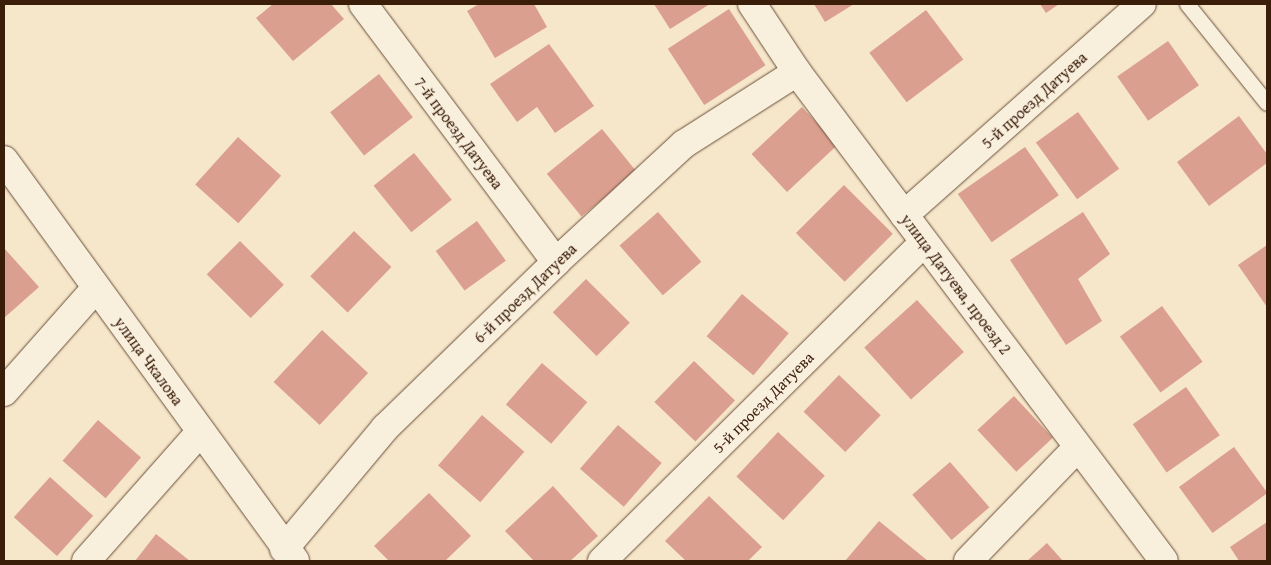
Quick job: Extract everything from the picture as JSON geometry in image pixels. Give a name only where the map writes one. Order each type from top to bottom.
[{"type":"street","name":"7-й проезд Датуева","points":[[363,4],[556,262]]},
{"type":"street","name":"улица Датуева, проезд 2","points":[[752,4],[797,72],[1164,561]]},
{"type":"street","name":"5-й проезд Датуева","points":[[904,215],[1142,4]]},
{"type":"street","name":"6-й проезд Датуева","points":[[289,555],[385,428],[556,262],[684,144],[797,72]]},
{"type":"street","name":"улица Чкалова","points":[[4,160],[289,555]]},
{"type":"street","name":"5-й проезд Датуева","points":[[602,561],[924,242]]},
{"type":"street","points":[[4,392],[96,288]]},
{"type":"street","points":[[86,561],[200,432]]},
{"type":"street","points":[[968,561],[1078,447]]},
{"type":"lane","points":[[1187,4],[1267,103]]},
{"type":"building","points":[[273,4],[331,4],[344,19],[293,61],[256,18]]},
{"type":"building","points":[[479,4],[534,4],[547,27],[495,58],[467,11]]},
{"type":"building","points":[[654,4],[710,4],[670,29]]},
{"type":"building","points":[[814,4],[854,4],[825,22]]},
{"type":"building","points":[[1040,4],[1059,4],[1046,13]]},
{"type":"building","points":[[729,9],[765,65],[704,105],[668,49]]},
{"type":"building","points":[[926,10],[963,60],[907,102],[869,53]]},
{"type":"building","points":[[1168,41],[1199,85],[1148,121],[1117,77]]},
{"type":"building","points":[[549,44],[594,106],[555,133],[537,107],[517,122],[490,84]]},
{"type":"building","points":[[379,74],[413,117],[364,156],[330,112]]},
{"type":"building","points":[[802,107],[837,145],[787,192],[752,154]]},
{"type":"building","points":[[1078,112],[1119,169],[1077,199],[1036,143]]},
{"type":"building","points":[[1239,116],[1267,154],[1267,163],[1209,206],[1177,162]]},
{"type":"building","points":[[602,129],[637,172],[581,216],[547,174]]},
{"type":"building","points":[[238,137],[281,176],[238,223],[195,185]]},
{"type":"building","points":[[1025,147],[1059,195],[992,242],[958,194]]},
{"type":"building","points":[[414,153],[452,200],[411,232],[374,186]]},
{"type":"building","points":[[844,185],[893,234],[845,282],[796,233]]},
{"type":"building","points":[[658,212],[701,262],[663,295],[620,245]]},
{"type":"building","points":[[1083,212],[1110,254],[1078,279],[1102,321],[1066,345],[1010,260]]},
{"type":"building","points":[[477,221],[506,261],[465,291],[436,251]]},
{"type":"building","points":[[354,231],[391,267],[348,312],[310,276]]},
{"type":"building","points":[[240,241],[284,285],[251,318],[207,274]]},
{"type":"building","points":[[1267,245],[1267,307],[1238,265]]},
{"type":"building","points":[[4,248],[39,287],[4,318]]},
{"type":"building","points":[[586,279],[630,323],[597,356],[553,312]]},
{"type":"building","points":[[742,294],[789,333],[753,375],[707,336]]},
{"type":"building","points":[[917,300],[964,352],[911,400],[864,348]]},
{"type":"building","points":[[1162,306],[1203,362],[1160,392],[1120,337]]},
{"type":"building","points":[[322,330],[368,373],[320,425],[274,382]]},
{"type":"building","points":[[694,361],[735,401],[695,442],[654,402]]},
{"type":"building","points":[[542,363],[587,402],[551,444],[506,405]]},
{"type":"building","points":[[839,375],[881,415],[845,452],[804,412]]},
{"type":"building","points":[[1186,387],[1220,435],[1167,473],[1133,424]]},
{"type":"building","points":[[1014,396],[1053,438],[1016,472],[977,430]]},
{"type":"building","points":[[482,415],[524,452],[480,502],[438,466]]},
{"type":"building","points":[[98,420],[141,457],[106,498],[63,461]]},
{"type":"building","points":[[618,425],[662,463],[624,507],[580,469]]},
{"type":"building","points":[[778,432],[825,476],[783,520],[736,477]]},
{"type":"building","points":[[1234,447],[1267,493],[1212,533],[1179,487]]},
{"type":"building","points":[[950,462],[989,507],[952,540],[912,495]]},
{"type":"building","points":[[50,477],[93,516],[57,556],[14,517]]},
{"type":"building","points":[[553,486],[598,536],[570,561],[534,561],[505,531]]},
{"type":"building","points":[[429,493],[471,536],[445,561],[389,561],[374,546]]},
{"type":"building","points":[[709,496],[762,547],[748,561],[686,561],[665,541]]},
{"type":"building","points":[[879,521],[928,561],[845,561]]},
{"type":"building","points":[[1267,522],[1267,561],[1239,561],[1230,547]]},
{"type":"building","points":[[156,534],[190,561],[135,561]]},
{"type":"building","points":[[1047,543],[1063,561],[1027,561]]}]
